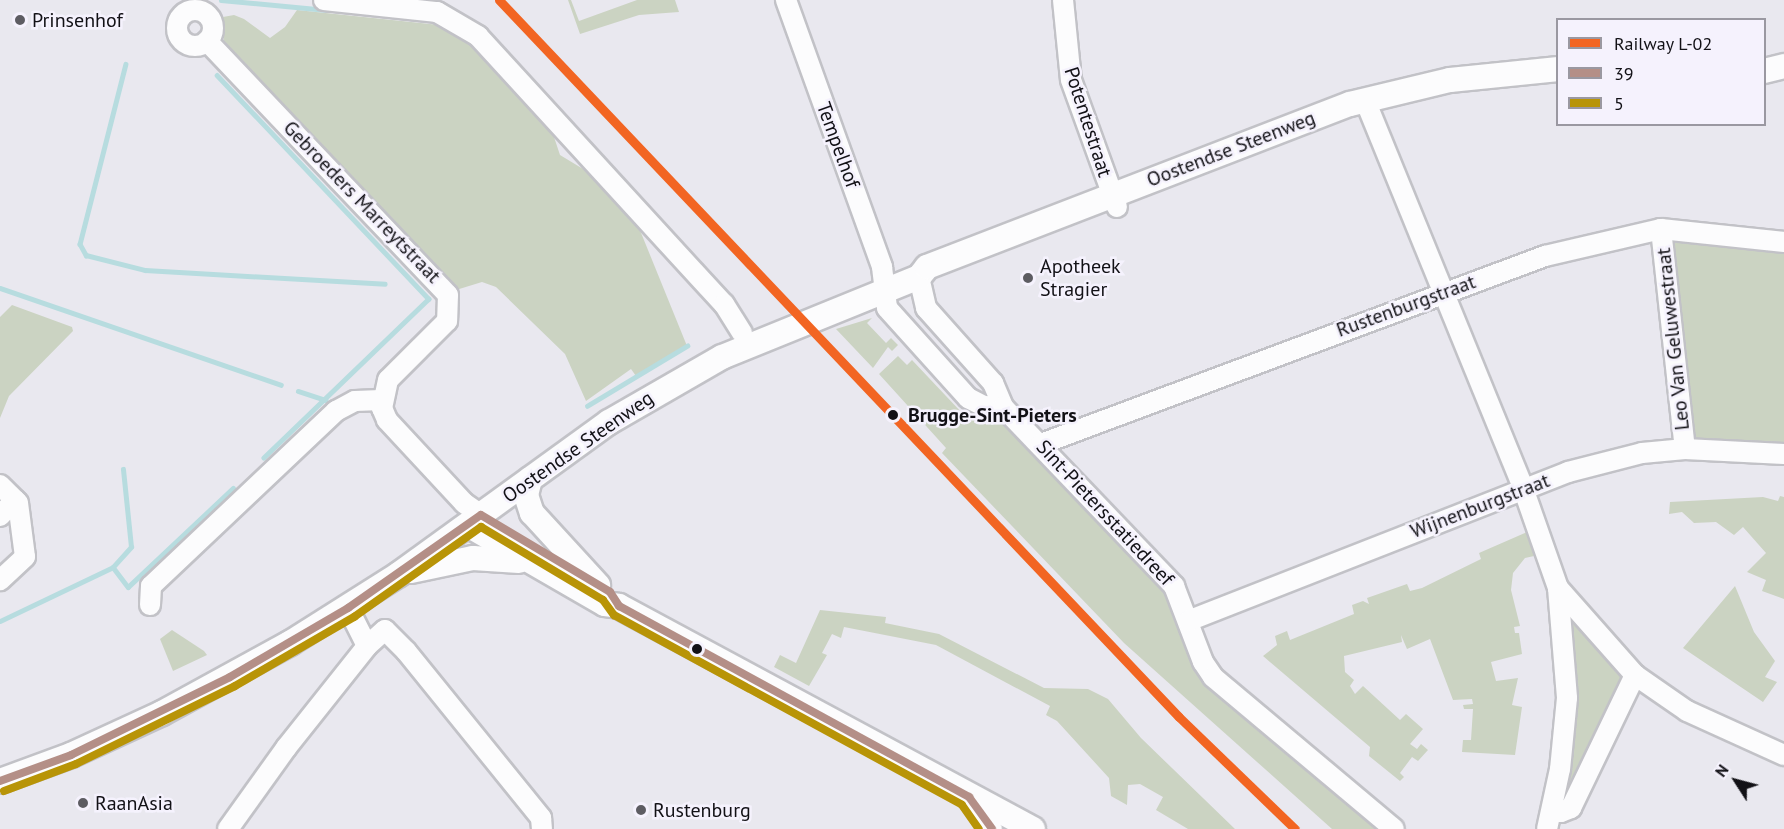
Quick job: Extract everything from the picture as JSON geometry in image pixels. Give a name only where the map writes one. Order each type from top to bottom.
[{"type":"main road","points":[[1766,58],[1784,54]]},
{"type":"main road","points":[[1766,70],[1784,66]]},
{"type":"main road","name":"Oostendse Steenweg","points":[[0,781],[71,755],[162,713],[348,608],[399,574],[471,515],[530,479],[609,422],[699,368],[919,277],[927,267],[1114,201],[1367,106],[1450,80],[1556,69]]},
{"type":"main road","name":"Oostendse Steenweg","points":[[1367,106],[1453,93],[1556,82]]},
{"type":"main road","points":[[530,479],[526,495],[532,513],[598,585]]},
{"type":"main road","points":[[471,515],[527,562],[604,604],[618,606],[969,797],[997,807],[1033,829]]},
{"type":"main road","points":[[471,515],[610,592],[618,606]]},
{"type":"main road","points":[[399,574],[473,558],[527,562]]},
{"type":"main road","points":[[969,797],[1009,829]]},
{"type":"street","points":[[324,0],[437,12],[478,36],[724,303],[742,333]]},
{"type":"street","name":"Tempelhof","points":[[786,0],[882,267],[886,291]]},
{"type":"street","name":"Potentestraat","points":[[1063,0],[1071,80],[1114,201]]},
{"type":"street","name":"Gebroeders Marreytstraat","points":[[207,41],[448,295],[447,321],[391,376],[381,400]]},
{"type":"street","points":[[1367,106],[1523,488],[1558,588],[1567,698],[1560,769],[1546,829]]},
{"type":"street","name":"Rustenburgstraat","points":[[1041,444],[1545,256],[1661,230],[1784,242]]},
{"type":"street","name":"Leo Van Geluwestraat","points":[[1661,230],[1685,449]]},
{"type":"street","name":"Sint-Pietersstatiedreef","points":[[919,277],[926,308],[993,383],[1003,407],[1041,444],[1174,586],[1203,662],[1224,688],[1394,829]]},
{"type":"street","points":[[886,291],[887,308],[895,320],[968,398],[984,406],[1003,407]]},
{"type":"street","points":[[150,605],[151,586],[336,411],[355,401],[381,400],[387,420],[471,515]]},
{"type":"street","name":"Wijnenburgstraat","points":[[1188,621],[1523,488],[1593,465],[1685,449],[1784,454]]},
{"type":"street","points":[[0,485],[15,500],[25,557],[0,580]]},
{"type":"street","points":[[0,516],[15,500]]},
{"type":"street","points":[[1558,588],[1635,675],[1687,711],[1784,755]]},
{"type":"street","points":[[348,608],[367,646]]},
{"type":"street","points":[[228,829],[367,646],[385,630],[406,651],[541,818],[542,829]]},
{"type":"street","points":[[1552,810],[1561,812],[1571,808],[1635,675]]},
{"type":"street","points":[[969,797],[992,829]]},
{"type":"green space","points":[[568,0],[571,0],[579,21],[637,0],[675,0],[679,12],[639,15],[580,34]]},
{"type":"green space","points":[[297,10],[449,26],[469,42],[553,134],[560,155],[593,175],[635,218],[687,346],[636,376],[631,369],[586,401],[565,354],[496,287],[482,282],[456,290],[224,46],[223,17],[234,15],[244,19],[270,38],[285,27]]},
{"type":"green space","points":[[1670,242],[1784,251],[1784,445],[1693,439]]},
{"type":"green space","points":[[12,305],[72,327],[73,331],[9,396],[0,418],[0,317]]},
{"type":"green space","points":[[872,318],[867,323],[886,343],[891,338],[898,345],[892,351],[888,347],[873,368],[836,329]]},
{"type":"green space","points":[[898,356],[907,365],[912,360],[963,414],[999,417],[1170,588],[1189,645],[1384,829],[1332,829],[1124,643],[942,453],[946,448],[879,374]]},
{"type":"green space","points":[[1780,496],[1784,497],[1784,599],[1762,591],[1766,580],[1747,572],[1766,553],[1743,527],[1734,535],[1716,522],[1694,523],[1682,512],[1669,514],[1670,502],[1763,497],[1778,501]]},
{"type":"green space","points":[[1527,532],[1534,556],[1525,558],[1513,573],[1511,590],[1520,626],[1514,627],[1515,633],[1519,633],[1522,654],[1491,662],[1496,681],[1518,678],[1512,705],[1522,707],[1515,755],[1462,752],[1463,740],[1471,740],[1473,709],[1464,709],[1463,705],[1473,704],[1472,699],[1453,700],[1430,639],[1407,649],[1401,635],[1402,642],[1344,656],[1345,672],[1354,680],[1350,686],[1355,694],[1363,686],[1400,720],[1406,714],[1423,729],[1410,744],[1417,749],[1421,744],[1428,750],[1418,761],[1412,757],[1400,773],[1404,777],[1400,781],[1369,756],[1370,747],[1263,656],[1277,645],[1275,636],[1287,631],[1290,640],[1354,614],[1352,605],[1363,601],[1369,604],[1367,598],[1407,584],[1410,591],[1422,588],[1481,559],[1479,553]]},
{"type":"green space","points":[[1735,586],[1754,632],[1775,661],[1765,677],[1777,682],[1763,702],[1683,648]]},
{"type":"green space","points":[[820,610],[886,617],[885,623],[939,634],[1044,688],[1088,689],[1108,699],[1141,738],[1235,829],[1188,829],[1156,810],[1163,797],[1140,784],[1128,785],[1127,805],[1111,796],[1109,778],[1057,721],[1046,715],[1050,706],[936,645],[844,627],[841,638],[832,634],[822,653],[827,655],[809,686],[774,667],[780,655],[796,663]]},
{"type":"green space","points":[[1578,621],[1632,680],[1568,792],[1570,800],[1567,803],[1560,800],[1567,624]]},
{"type":"green space","points":[[172,630],[207,655],[173,671],[160,639]]},
{"type":"waterway","points":[[221,0],[327,10]]},
{"type":"waterway","points":[[126,64],[80,244],[86,255],[145,270],[385,284]]},
{"type":"waterway","points":[[217,75],[429,299],[264,458]]},
{"type":"waterway","points":[[0,288],[281,385]]},
{"type":"waterway","points":[[587,406],[687,346]]},
{"type":"waterway","points":[[298,391],[326,400]]},
{"type":"waterway","points":[[0,621],[113,567],[131,547],[123,469]]},
{"type":"waterway","points":[[113,567],[128,587],[233,488]]},
{"type":"rail line","name":"L-02","points":[[499,0],[1179,717],[1295,829]]},
{"type":"transit line","name":"39","points":[[0,781],[71,755],[230,677],[348,608],[481,515],[610,592],[619,606],[969,797],[992,829]]},
{"type":"transit line","name":"5","points":[[4,791],[76,764],[235,686],[354,617],[481,527],[603,600],[614,615],[962,805],[979,829]]},
{"type":"place","name":"Prinsenhof","points":[[20,20]]},
{"type":"place","name":"Apotheek Stragier","points":[[1028,278]]},
{"type":"place","name":"Brugge-Sint-Pieters","points":[[893,415]]},
{"type":"place","name":"RaanAsia","points":[[83,803]]},
{"type":"place","name":"Rustenburg","points":[[641,810]]}]
